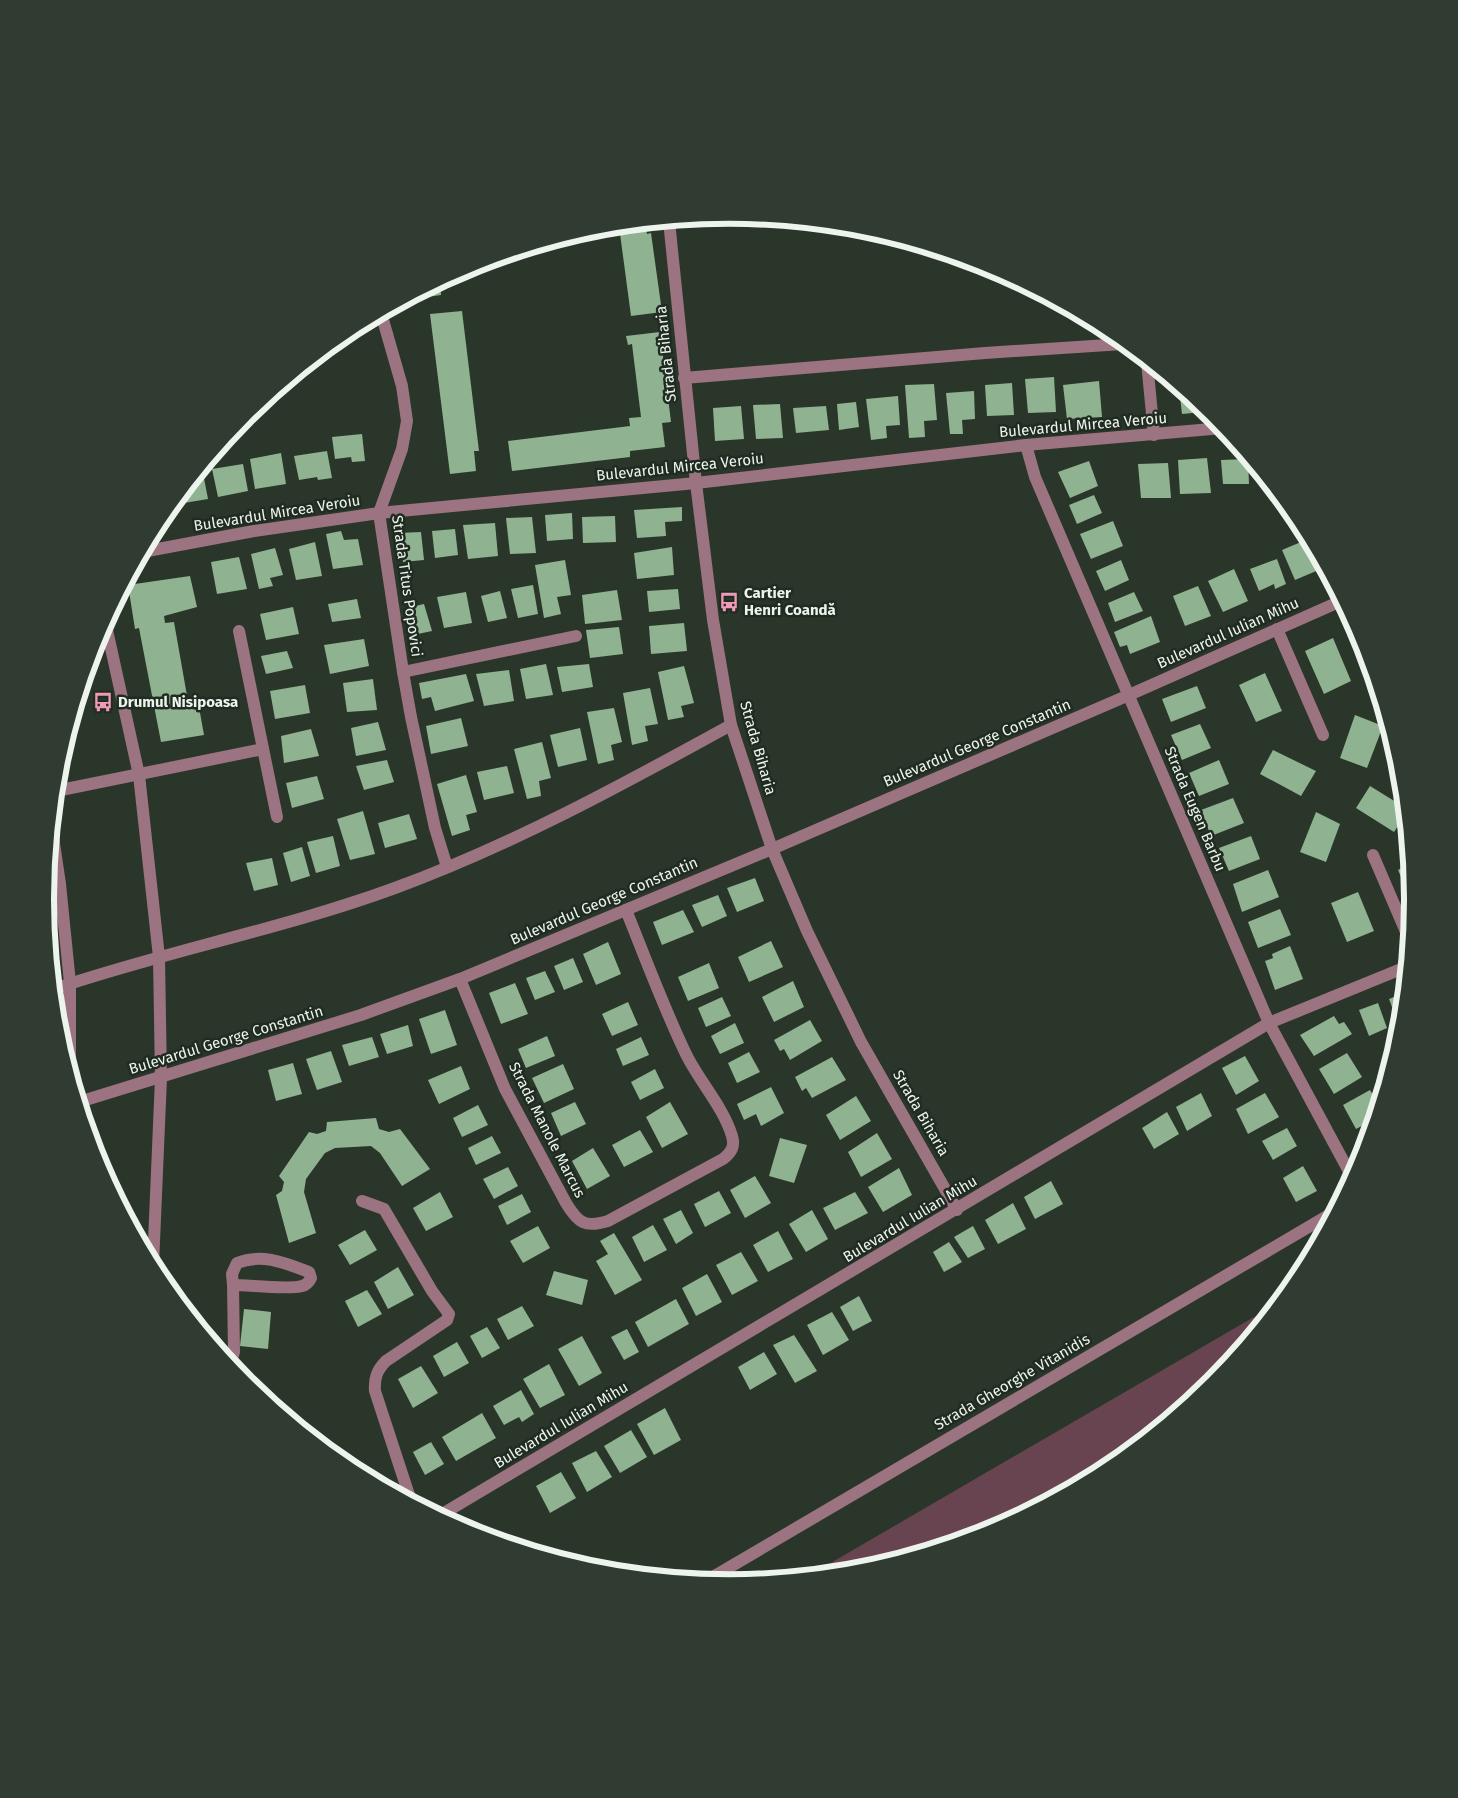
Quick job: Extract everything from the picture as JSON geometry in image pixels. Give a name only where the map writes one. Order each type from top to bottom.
[{"type":"street","name":"Strada Biharia","points":[[670,227],[684,378],[713,620],[732,725],[772,849],[807,931],[861,1042],[957,1210]]},
{"type":"street","name":"Strada Titus Popovici","points":[[383,319],[402,386],[406,421],[402,450],[379,513],[403,672],[435,828],[447,867]]},
{"type":"street","points":[[684,378],[985,353],[1114,345]]},
{"type":"street","points":[[1148,369],[1154,435]]},
{"type":"street","name":"Bulevardul Mircea Veroiu","points":[[151,550],[254,531],[379,513],[696,483],[1026,445],[1213,429]]},
{"type":"street","name":"Strada Eugen Barbu","points":[[1026,445],[1035,477],[1269,1023],[1348,1169]]},
{"type":"street","name":"Bulevardul Iulian Mihu","points":[[1129,695],[1336,603]]},
{"type":"street","points":[[1277,629],[1324,735]]},
{"type":"street","points":[[239,631],[277,817]]},
{"type":"street","points":[[108,633],[139,775],[159,957],[161,1078],[154,1252]]},
{"type":"street","points":[[403,672],[576,636]]},
{"type":"street","name":"Bulevardul George Constantin","points":[[85,1100],[361,1015],[460,979],[772,849],[1129,695]]},
{"type":"street","points":[[60,987],[159,957],[230,939],[395,888],[447,867],[578,808],[732,725]]},
{"type":"street","points":[[63,790],[263,750]]},
{"type":"street","points":[[55,852],[70,983],[70,1044]]},
{"type":"street","points":[[1373,855],[1403,926]]},
{"type":"street","name":"Strada Manole Marcus","points":[[460,979],[505,1089],[566,1204],[575,1218],[584,1222],[596,1224],[608,1221],[730,1154],[733,1146],[732,1136],[726,1123],[685,1054],[626,910]]},
{"type":"street","name":"Bulevardul Iulian Mihu","points":[[446,1512],[1269,1023],[1400,969]]},
{"type":"street","points":[[362,1201],[384,1209],[432,1291],[449,1314],[446,1320],[386,1361],[379,1368],[374,1380],[374,1391],[408,1493]]},
{"type":"street","name":"Strada Gheorghe Vitanidis","points":[[718,1574],[1324,1218]]},
{"type":"street","points":[[233,1284],[291,1287],[302,1286],[308,1283],[311,1278],[309,1272],[283,1262],[259,1258],[246,1259],[237,1263],[232,1274],[233,1356]]},
{"type":"shaded area","points":[[1264,1311],[1237,1344],[1174,1407],[1140,1435],[1067,1484],[1028,1505],[946,1538],[904,1551],[824,1567]]},
{"type":"building","points":[[646,229],[647,234],[651,233],[662,312],[631,316],[620,233]]},
{"type":"building","points":[[440,288],[441,295],[421,298]]},
{"type":"building","points":[[462,311],[479,451],[474,451],[476,471],[450,474],[430,314]]},
{"type":"building","points":[[660,332],[671,422],[662,423],[665,447],[630,451],[630,457],[512,471],[508,441],[630,426],[629,418],[641,417],[632,344],[628,345],[626,336]]},
{"type":"building","points":[[1054,377],[1056,412],[1028,413],[1025,379]]},
{"type":"building","points":[[1099,381],[1102,417],[1067,419],[1063,385]]},
{"type":"building","points":[[1012,383],[1014,415],[987,416],[985,385]]},
{"type":"building","points":[[934,384],[937,420],[924,421],[925,437],[909,438],[905,385]]},
{"type":"building","points":[[974,391],[975,419],[962,420],[963,434],[950,434],[946,393]]},
{"type":"building","points":[[898,396],[900,425],[886,426],[887,438],[871,440],[866,399]]},
{"type":"building","points":[[1180,397],[1196,413],[1182,414]]},
{"type":"building","points":[[856,402],[859,427],[839,430],[837,404]]},
{"type":"building","points":[[780,404],[783,438],[756,439],[753,405]]},
{"type":"building","points":[[741,406],[744,439],[715,441],[713,408]]},
{"type":"building","points":[[826,406],[829,430],[796,433],[793,408]]},
{"type":"building","points":[[362,434],[365,461],[352,462],[351,457],[335,459],[332,437]]},
{"type":"building","points":[[327,451],[332,478],[318,480],[317,477],[299,480],[294,456]]},
{"type":"building","points":[[281,453],[286,484],[255,489],[250,459]]},
{"type":"building","points":[[1207,458],[1211,493],[1180,494],[1178,460]]},
{"type":"building","points":[[1241,459],[1248,468],[1249,484],[1223,484],[1221,460]]},
{"type":"building","points":[[1089,461],[1098,486],[1070,498],[1058,472]]},
{"type":"building","points":[[1168,463],[1171,498],[1141,498],[1138,464]]},
{"type":"building","points":[[243,464],[248,491],[218,497],[212,469]]},
{"type":"building","points":[[203,475],[208,499],[182,503]]},
{"type":"building","points":[[1094,495],[1102,513],[1077,524],[1069,505]]},
{"type":"building","points":[[682,507],[682,521],[665,522],[666,536],[637,538],[634,510]]},
{"type":"building","points":[[572,513],[573,539],[547,541],[545,515]]},
{"type":"building","points":[[615,516],[616,542],[583,543],[582,517]]},
{"type":"building","points":[[532,517],[536,553],[510,554],[506,518]]},
{"type":"building","points":[[1113,521],[1123,546],[1091,559],[1080,534]]},
{"type":"building","points":[[495,523],[498,556],[468,559],[463,525]]},
{"type":"building","points":[[455,529],[458,555],[435,558],[432,531]]},
{"type":"building","points":[[341,531],[344,540],[358,539],[363,565],[333,569],[326,534]]},
{"type":"building","points":[[421,532],[424,560],[403,562],[399,533]]},
{"type":"building","points":[[315,542],[322,576],[296,580],[289,549]]},
{"type":"building","points":[[1302,542],[1319,570],[1295,580],[1282,550]]},
{"type":"building","points":[[672,547],[674,575],[637,579],[634,553]]},
{"type":"building","points":[[275,548],[283,575],[270,578],[273,586],[259,589],[251,554]]},
{"type":"building","points":[[239,557],[247,589],[217,594],[211,562]]},
{"type":"building","points":[[1277,559],[1286,584],[1275,589],[1274,584],[1259,591],[1250,569]]},
{"type":"building","points":[[565,560],[571,595],[557,597],[561,614],[544,618],[535,565]]},
{"type":"building","points":[[1121,560],[1129,580],[1105,591],[1096,571]]},
{"type":"building","points":[[1234,569],[1248,601],[1223,612],[1208,581]]},
{"type":"building","points":[[190,576],[197,607],[164,616],[165,623],[174,622],[189,707],[199,707],[204,735],[161,742],[139,628],[135,629],[129,589],[131,585]]},
{"type":"building","points":[[533,585],[538,614],[518,618],[511,589]]},
{"type":"building","points":[[1198,586],[1211,616],[1185,626],[1173,596]]},
{"type":"building","points":[[678,589],[680,609],[649,612],[647,591]]},
{"type":"building","points":[[617,590],[622,620],[585,624],[582,595]]},
{"type":"building","points":[[500,591],[507,618],[488,622],[481,596]]},
{"type":"building","points":[[466,592],[472,623],[444,628],[437,597]]},
{"type":"building","points":[[1134,592],[1143,611],[1115,622],[1108,603]]},
{"type":"building","points":[[357,599],[361,618],[332,622],[328,604]]},
{"type":"building","points":[[424,604],[432,631],[413,635],[407,608]]},
{"type":"building","points":[[293,607],[299,634],[266,640],[260,614]]},
{"type":"building","points":[[1151,616],[1160,642],[1130,654],[1127,645],[1120,647],[1114,632]]},
{"type":"building","points":[[684,623],[687,651],[651,654],[649,626]]},
{"type":"building","points":[[619,627],[623,654],[590,658],[586,630]]},
{"type":"building","points":[[1333,638],[1351,681],[1324,694],[1305,651]]},
{"type":"building","points":[[364,639],[369,666],[330,674],[324,645]]},
{"type":"building","points":[[287,651],[293,668],[266,674],[261,656]]},
{"type":"building","points":[[546,664],[553,695],[526,699],[520,669]]},
{"type":"building","points":[[589,664],[593,687],[562,692],[557,667]]},
{"type":"building","points":[[684,666],[694,703],[681,706],[684,717],[668,720],[658,672]]},
{"type":"building","points":[[509,670],[514,701],[484,706],[476,674]]},
{"type":"building","points":[[1265,673],[1282,711],[1256,722],[1239,685]]},
{"type":"building","points":[[466,674],[474,701],[435,711],[431,697],[422,699],[419,683]]},
{"type":"building","points":[[373,679],[377,710],[347,712],[343,683]]},
{"type":"building","points":[[305,685],[310,713],[275,719],[270,691]]},
{"type":"building","points":[[1197,686],[1206,708],[1171,722],[1162,699]]},
{"type":"building","points":[[650,688],[658,724],[645,726],[648,741],[632,745],[623,693]]},
{"type":"building","points":[[614,708],[622,742],[611,745],[614,760],[598,764],[587,712]]},
{"type":"building","points":[[1355,715],[1381,725],[1382,729],[1367,768],[1340,758]]},
{"type":"building","points":[[461,718],[468,746],[431,754],[426,726]]},
{"type":"building","points":[[378,722],[386,750],[356,756],[351,728]]},
{"type":"building","points":[[1200,724],[1211,748],[1182,760],[1171,735]]},
{"type":"building","points":[[580,728],[587,760],[558,767],[550,735]]},
{"type":"building","points":[[311,729],[319,756],[284,763],[281,736]]},
{"type":"building","points":[[542,742],[551,778],[539,781],[541,796],[527,799],[514,749]]},
{"type":"building","points":[[1273,750],[1316,771],[1301,796],[1260,774]]},
{"type":"building","points":[[387,760],[394,782],[364,790],[356,766]]},
{"type":"building","points":[[1219,760],[1229,784],[1199,796],[1189,773]]},
{"type":"building","points":[[507,766],[514,793],[484,800],[477,772]]},
{"type":"building","points":[[466,775],[477,812],[466,815],[470,830],[452,836],[437,784]]},
{"type":"building","points":[[317,776],[324,799],[292,808],[286,783]]},
{"type":"building","points":[[1370,786],[1397,802],[1399,824],[1394,832],[1356,808]]},
{"type":"building","points":[[1233,798],[1244,823],[1211,836],[1201,810]]},
{"type":"building","points":[[363,811],[375,854],[350,860],[337,819]]},
{"type":"building","points":[[1316,812],[1340,824],[1326,862],[1300,852]]},
{"type":"building","points":[[409,814],[417,839],[385,848],[378,823]]},
{"type":"building","points":[[333,836],[340,866],[316,873],[307,842]]},
{"type":"building","points":[[1251,836],[1260,859],[1229,871],[1219,848]]},
{"type":"building","points":[[302,847],[310,876],[291,882],[283,853]]},
{"type":"building","points":[[272,858],[278,885],[254,891],[246,863]]},
{"type":"building","points":[[1403,867],[1404,883],[1398,870]]},
{"type":"building","points":[[1268,870],[1279,897],[1242,912],[1233,884]]},
{"type":"building","points":[[755,878],[764,901],[737,912],[727,888]]},
{"type":"building","points":[[1358,892],[1374,931],[1347,942],[1331,903]]},
{"type":"building","points":[[718,895],[727,916],[702,927],[692,905]]},
{"type":"building","points":[[1280,909],[1291,935],[1258,948],[1248,922]]},
{"type":"building","points":[[683,910],[694,932],[662,945],[653,922]]},
{"type":"building","points":[[771,941],[783,967],[749,982],[738,957]]},
{"type":"building","points":[[608,942],[621,974],[596,985],[583,954]]},
{"type":"building","points":[[1290,946],[1303,979],[1275,990],[1265,961],[1273,958],[1272,954]]},
{"type":"building","points":[[573,958],[583,982],[564,990],[554,966]]},
{"type":"building","points":[[709,963],[719,988],[688,1001],[678,977]]},
{"type":"building","points":[[545,971],[555,992],[535,1000],[526,978]]},
{"type":"building","points":[[793,981],[804,1007],[774,1022],[762,997]]},
{"type":"building","points":[[515,983],[528,1014],[501,1024],[489,993]]},
{"type":"building","points":[[1397,996],[1394,1012],[1389,999]]},
{"type":"building","points":[[722,997],[731,1016],[706,1027],[698,1008]]},
{"type":"building","points":[[628,1002],[638,1025],[612,1036],[602,1014]]},
{"type":"building","points":[[1378,1003],[1387,1028],[1369,1036],[1359,1010]]},
{"type":"building","points":[[445,1010],[457,1045],[431,1054],[419,1019]]},
{"type":"building","points":[[1334,1016],[1339,1024],[1344,1022],[1352,1034],[1314,1056],[1300,1035]]},
{"type":"building","points":[[810,1020],[822,1041],[790,1060],[784,1049],[780,1051],[774,1040]]},
{"type":"building","points":[[735,1023],[744,1043],[720,1054],[711,1036]]},
{"type":"building","points":[[408,1025],[413,1046],[387,1054],[380,1034]]},
{"type":"building","points":[[547,1036],[555,1056],[526,1068],[518,1049]]},
{"type":"building","points":[[372,1037],[379,1057],[349,1066],[342,1045]]},
{"type":"building","points":[[641,1037],[649,1055],[623,1066],[616,1049]]},
{"type":"building","points":[[331,1051],[342,1082],[317,1090],[306,1059]]},
{"type":"building","points":[[749,1052],[760,1072],[737,1083],[728,1063]]},
{"type":"building","points":[[1347,1053],[1362,1077],[1334,1094],[1319,1069]]},
{"type":"building","points":[[1245,1056],[1259,1081],[1236,1095],[1222,1068]]},
{"type":"building","points":[[832,1057],[846,1080],[812,1098],[806,1088],[802,1091],[795,1077]]},
{"type":"building","points":[[293,1063],[302,1094],[276,1101],[268,1070]]},
{"type":"building","points":[[563,1064],[574,1089],[544,1103],[532,1078]]},
{"type":"building","points":[[461,1066],[470,1089],[439,1104],[428,1080]]},
{"type":"building","points":[[655,1069],[664,1088],[640,1100],[631,1082]]},
{"type":"building","points":[[771,1087],[784,1113],[761,1126],[756,1114],[744,1120],[737,1104]]},
{"type":"building","points":[[1370,1090],[1374,1097],[1365,1124],[1356,1129],[1343,1105]]},
{"type":"building","points":[[1201,1093],[1212,1116],[1187,1131],[1176,1107]]},
{"type":"building","points":[[1265,1093],[1279,1117],[1248,1134],[1236,1109]]},
{"type":"building","points":[[856,1096],[871,1121],[840,1140],[826,1115]]},
{"type":"building","points":[[575,1102],[586,1124],[561,1136],[551,1113]]},
{"type":"building","points":[[670,1102],[688,1134],[662,1148],[646,1117]]},
{"type":"building","points":[[478,1105],[488,1125],[462,1137],[453,1118]]},
{"type":"building","points":[[1167,1112],[1179,1134],[1154,1149],[1142,1128]]},
{"type":"building","points":[[376,1118],[379,1129],[389,1132],[400,1129],[430,1169],[402,1186],[380,1153],[371,1146],[335,1148],[325,1153],[306,1179],[304,1192],[316,1233],[289,1243],[276,1195],[282,1191],[284,1182],[279,1176],[309,1132],[317,1134],[326,1131],[327,1122]]},
{"type":"building","points":[[1287,1128],[1297,1146],[1273,1160],[1262,1141]]},
{"type":"building","points":[[640,1130],[653,1152],[624,1167],[612,1145]]},
{"type":"building","points":[[877,1133],[892,1159],[861,1177],[848,1152]]},
{"type":"building","points":[[492,1136],[501,1153],[476,1165],[468,1148]]},
{"type":"building","points":[[780,1138],[807,1145],[794,1183],[769,1176]]},
{"type":"building","points":[[593,1148],[610,1176],[587,1189],[572,1161]]},
{"type":"building","points":[[1303,1166],[1317,1191],[1296,1202],[1283,1178]]},
{"type":"building","points":[[508,1167],[518,1186],[494,1199],[483,1179]]},
{"type":"building","points":[[899,1168],[912,1195],[883,1212],[868,1187]]},
{"type":"building","points":[[755,1176],[771,1203],[745,1218],[730,1190]]},
{"type":"building","points":[[1051,1181],[1063,1204],[1035,1219],[1024,1197]]},
{"type":"building","points":[[719,1191],[731,1213],[705,1227],[694,1204]]},
{"type":"building","points":[[440,1192],[453,1217],[426,1231],[413,1208]]},
{"type":"building","points":[[855,1192],[868,1213],[835,1230],[823,1208]]},
{"type":"building","points":[[522,1194],[531,1212],[507,1225],[498,1206]]},
{"type":"building","points":[[1013,1203],[1026,1229],[998,1244],[985,1220]]},
{"type":"building","points":[[681,1210],[693,1233],[676,1244],[663,1219]]},
{"type":"building","points":[[812,1210],[828,1239],[806,1252],[789,1224]]},
{"type":"building","points":[[653,1225],[667,1250],[644,1262],[632,1237]]},
{"type":"building","points":[[538,1226],[550,1248],[523,1263],[510,1241]]},
{"type":"building","points":[[973,1226],[985,1249],[968,1258],[954,1237]]},
{"type":"building","points":[[365,1230],[377,1250],[350,1265],[338,1245]]},
{"type":"building","points":[[778,1231],[793,1259],[768,1272],[753,1245]]},
{"type":"building","points":[[614,1233],[642,1280],[615,1295],[596,1261],[608,1254],[600,1241]]},
{"type":"building","points":[[949,1242],[962,1262],[944,1272],[933,1252]]},
{"type":"building","points":[[741,1252],[758,1281],[732,1295],[716,1265]]},
{"type":"building","points":[[398,1267],[414,1295],[388,1309],[374,1282]]},
{"type":"building","points":[[554,1271],[588,1280],[582,1305],[546,1295]]},
{"type":"building","points":[[707,1274],[722,1302],[696,1316],[682,1288]]},
{"type":"building","points":[[367,1290],[382,1314],[358,1327],[345,1301]]},
{"type":"building","points":[[859,1296],[872,1321],[853,1331],[840,1307]]},
{"type":"building","points":[[676,1299],[689,1324],[648,1347],[635,1322]]},
{"type":"building","points":[[522,1306],[534,1326],[508,1340],[497,1319]]},
{"type":"building","points":[[244,1309],[271,1312],[268,1349],[240,1346]]},
{"type":"building","points":[[832,1312],[849,1340],[823,1355],[807,1325]]},
{"type":"building","points":[[487,1327],[500,1348],[482,1358],[470,1336]]},
{"type":"building","points":[[627,1329],[639,1352],[624,1360],[611,1337]]},
{"type":"building","points":[[794,1335],[817,1371],[795,1383],[773,1345]]},
{"type":"building","points":[[582,1336],[602,1373],[579,1386],[558,1349]]},
{"type":"building","points":[[457,1342],[469,1363],[444,1377],[433,1356]]},
{"type":"building","points":[[764,1352],[777,1374],[750,1390],[738,1367]]},
{"type":"building","points":[[549,1364],[565,1395],[540,1408],[523,1379]]},
{"type":"building","points":[[421,1366],[438,1393],[413,1408],[398,1379]]},
{"type":"building","points":[[521,1390],[534,1414],[522,1422],[519,1417],[504,1425],[493,1406]]},
{"type":"building","points":[[665,1408],[681,1440],[654,1455],[637,1424]]},
{"type":"building","points":[[482,1413],[496,1438],[456,1461],[442,1437]]},
{"type":"building","points":[[631,1430],[647,1457],[620,1473],[604,1446]]},
{"type":"building","points":[[431,1442],[444,1464],[425,1475],[413,1452]]},
{"type":"building","points":[[596,1451],[612,1477],[587,1492],[572,1463]]},
{"type":"building","points":[[561,1472],[576,1498],[550,1513],[536,1486]]},
{"type":"place","name":"Cartier Henri Coandă","points":[[729,602]]},
{"type":"place","name":"Drumul Nisipoasa","points":[[103,702]]}]
